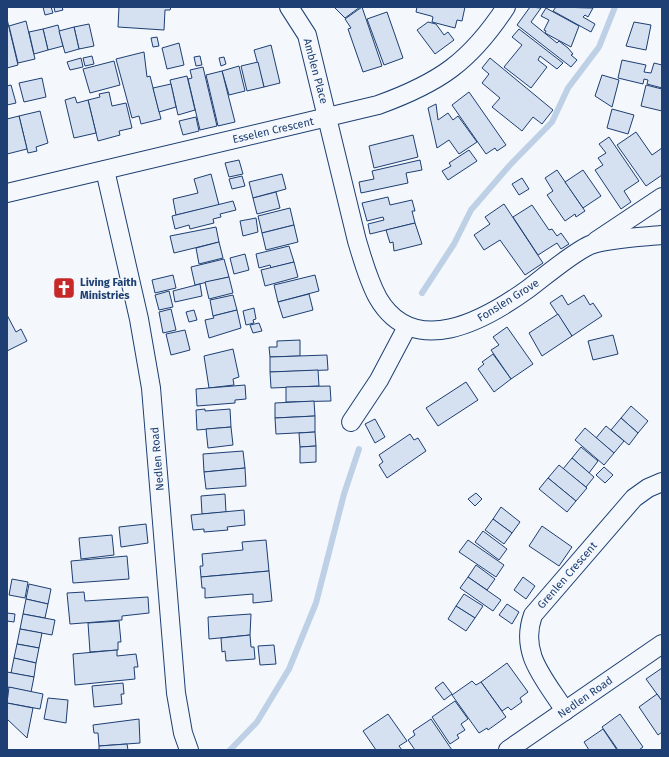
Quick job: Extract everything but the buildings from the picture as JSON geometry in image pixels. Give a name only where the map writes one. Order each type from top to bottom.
[{"type":"street","name":"Amblen Place","points":[[289,7],[307,35],[328,117]]},
{"type":"street","name":"Esselen Crescent","points":[[7,193],[378,105],[408,94],[440,78],[466,57],[492,28],[506,7]]},
{"type":"street","name":"Fonslen Grove","points":[[328,117],[357,241],[367,274],[378,298],[393,315],[407,327],[427,331],[453,328],[477,320],[516,298],[590,245],[627,238],[662,235]]},
{"type":"street","name":"Nedlen Road","points":[[105,170],[139,319],[149,373],[176,693],[183,733],[190,750]]},
{"type":"street","points":[[590,245],[662,197]]},
{"type":"street","points":[[351,422],[379,380],[407,327]]},
{"type":"street","name":"Grenlen Crescent","points":[[565,710],[532,658],[527,641],[533,615],[634,498],[648,488],[662,482]]},
{"type":"street","name":"Nedlen Road","points":[[508,750],[662,644]]},
{"type":"waterway","points":[[422,293],[454,244],[471,210],[510,165],[552,122],[568,88],[599,47],[615,7]]},
{"type":"waterway","points":[[230,750],[257,722],[289,669],[316,603],[344,494],[359,449]]},
{"type":"place","name":"Living Faith Ministries","points":[[64,288]]}]
